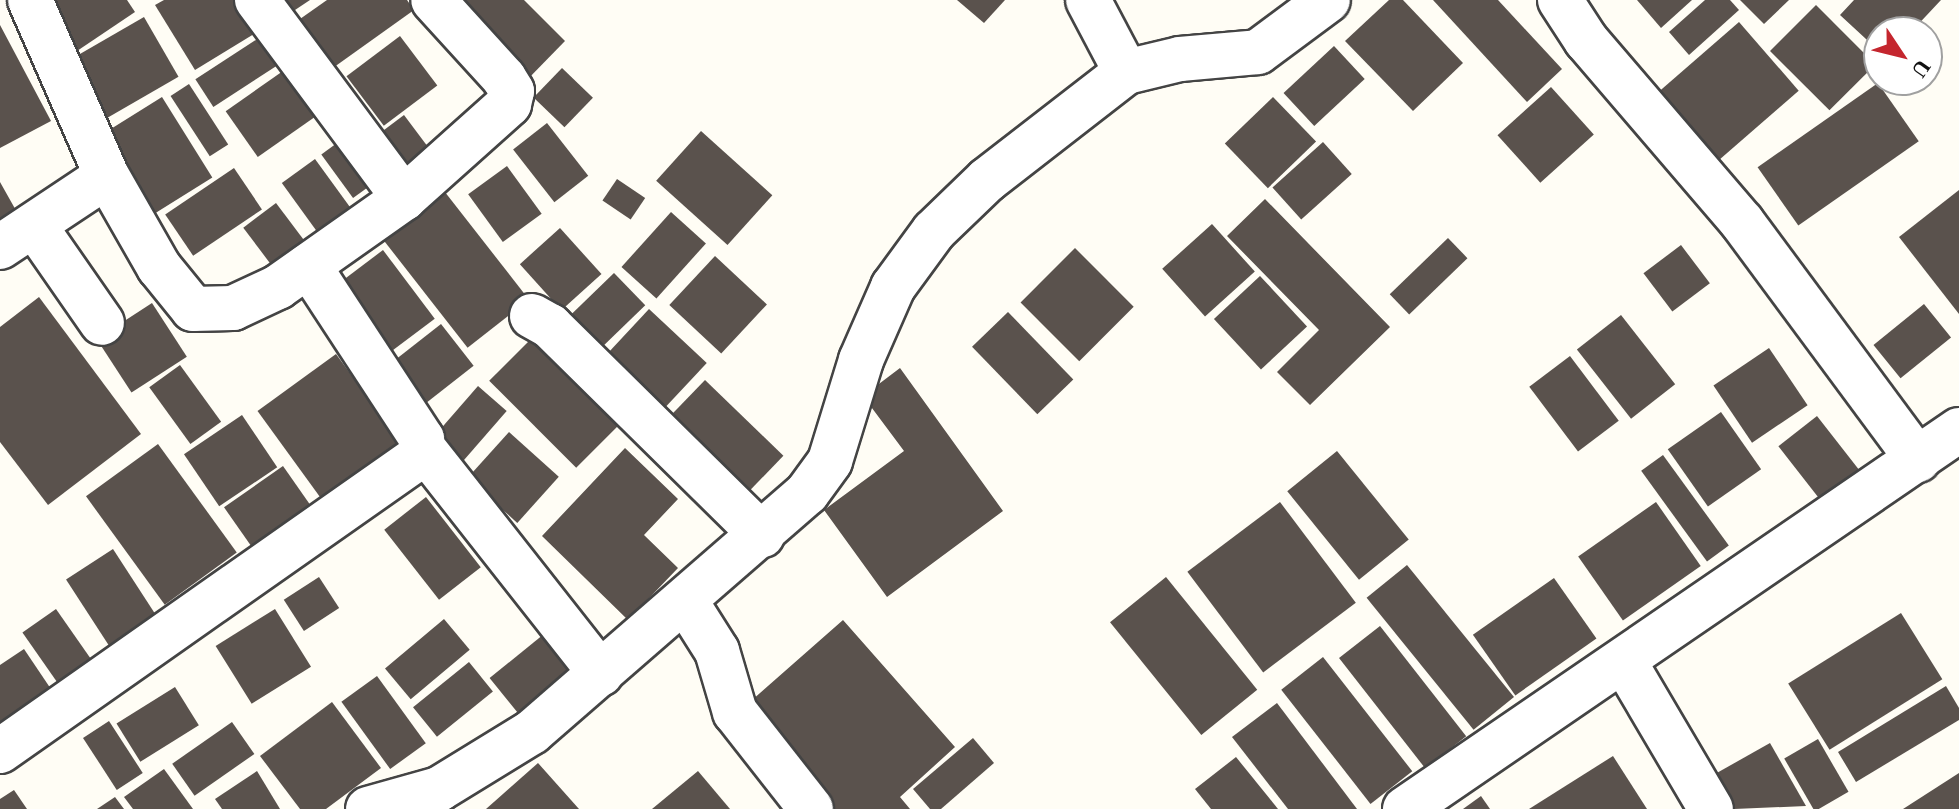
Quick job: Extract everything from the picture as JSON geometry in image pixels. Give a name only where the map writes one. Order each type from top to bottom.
[{"type":"street","points":[[30,0],[107,176],[159,267],[193,309],[233,308],[309,266],[404,198],[509,104],[512,91],[433,0]]},
{"type":"street","points":[[257,0],[404,198]]},
{"type":"street","points":[[1088,0],[1126,72]]},
{"type":"street","points":[[368,809],[439,789],[532,732],[686,602],[807,493],[830,461],[861,360],[893,287],[934,231],[987,180],[1126,72],[1180,59],[1258,52],[1328,0]]},
{"type":"street","points":[[1560,0],[1586,40],[1742,222],[1918,460]]},
{"type":"street","points":[[102,323],[17,236],[107,176]]},
{"type":"street","points":[[309,266],[424,449],[601,674]]},
{"type":"street","points":[[532,316],[550,326],[762,535]]},
{"type":"street","points":[[1405,809],[1625,663],[1959,430]]},
{"type":"street","points":[[0,751],[424,449]]},
{"type":"street","points":[[686,602],[717,651],[735,712],[811,809]]},
{"type":"street","points":[[1625,663],[1711,809]]},
{"type":"building","points":[[42,0],[127,0],[135,12],[77,51]]},
{"type":"building","points":[[164,0],[240,0],[259,31],[195,70],[155,5]]},
{"type":"building","points":[[275,0],[310,0],[286,16]]},
{"type":"building","points":[[327,0],[407,0],[414,10],[323,75],[290,26]]},
{"type":"building","points":[[439,0],[524,0],[565,41],[524,83]]},
{"type":"building","points":[[957,0],[1005,0],[984,23]]},
{"type":"building","points":[[1389,0],[1403,0],[1463,63],[1413,111],[1345,41]]},
{"type":"building","points":[[1433,0],[1498,0],[1562,69],[1527,102]]},
{"type":"building","points":[[1637,0],[1692,0],[1661,28]]},
{"type":"building","points":[[1705,0],[1730,0],[1739,10],[1689,55],[1669,32]]},
{"type":"building","points":[[1740,0],[1789,0],[1764,24]]},
{"type":"building","points":[[1854,0],[1941,0],[1926,16],[1863,16],[1863,36],[1840,15]]},
{"type":"building","points":[[1816,5],[1863,52],[1863,77],[1829,110],[1770,51]]},
{"type":"building","points":[[144,17],[178,77],[100,122],[65,63]]},
{"type":"building","points":[[1739,22],[1799,91],[1716,162],[1657,94]]},
{"type":"building","points":[[0,25],[51,121],[0,148]]},
{"type":"building","points":[[265,34],[283,62],[213,107],[195,79]]},
{"type":"building","points":[[400,36],[437,86],[384,126],[346,76]]},
{"type":"building","points":[[1334,46],[1365,79],[1314,126],[1284,93]]},
{"type":"building","points":[[562,68],[593,98],[564,127],[534,97]]},
{"type":"building","points":[[283,71],[315,117],[258,157],[226,111]]},
{"type":"building","points":[[189,84],[228,144],[210,156],[171,96]]},
{"type":"building","points":[[1551,87],[1594,135],[1540,183],[1497,135]]},
{"type":"building","points":[[1863,94],[1863,96],[1887,96],[1919,141],[1798,225],[1758,167]]},
{"type":"building","points":[[162,97],[212,178],[148,218],[98,137]]},
{"type":"building","points":[[1273,97],[1316,142],[1268,188],[1225,144]]},
{"type":"building","points":[[404,115],[436,158],[413,176],[380,133]]},
{"type":"building","points":[[547,123],[588,176],[554,202],[513,149]]},
{"type":"building","points":[[701,131],[772,195],[728,245],[656,181]]},
{"type":"building","points":[[348,135],[380,179],[353,198],[321,154]]},
{"type":"building","points":[[1323,142],[1352,174],[1301,219],[1272,188]]},
{"type":"building","points":[[315,159],[356,215],[322,239],[282,183]]},
{"type":"building","points":[[507,166],[542,214],[503,242],[468,194]]},
{"type":"building","points":[[234,168],[262,209],[193,256],[165,214]]},
{"type":"building","points":[[617,179],[645,198],[631,220],[602,201]]},
{"type":"building","points":[[0,182],[18,214],[0,224]]},
{"type":"building","points":[[441,187],[529,300],[468,348],[380,235]]},
{"type":"building","points":[[1959,190],[1959,314],[1899,237]]},
{"type":"building","points":[[1265,199],[1390,327],[1310,405],[1277,372],[1319,330],[1227,236]]},
{"type":"building","points":[[276,203],[313,252],[280,276],[243,228]]},
{"type":"building","points":[[671,212],[706,243],[656,298],[621,267]]},
{"type":"building","points":[[1212,224],[1255,272],[1205,316],[1162,269]]},
{"type":"building","points":[[560,228],[601,274],[561,310],[520,264]]},
{"type":"building","points":[[1448,238],[1467,258],[1409,314],[1390,294]]},
{"type":"building","points":[[1681,245],[1710,283],[1672,312],[1643,273]]},
{"type":"building","points":[[1075,248],[1134,307],[1079,361],[1021,302]]},
{"type":"building","points":[[383,250],[435,319],[384,357],[333,288]]},
{"type":"building","points":[[715,256],[767,304],[721,353],[669,305]]},
{"type":"building","points":[[614,273],[645,305],[595,354],[564,322]]},
{"type":"building","points":[[1260,276],[1307,326],[1261,369],[1214,319]]},
{"type":"building","points":[[39,297],[141,434],[48,505],[0,442],[0,327]]},
{"type":"building","points":[[152,303],[187,357],[132,393],[97,339]]},
{"type":"building","points":[[1924,304],[1951,337],[1901,378],[1873,345]]},
{"type":"building","points":[[649,309],[707,363],[660,413],[602,359]]},
{"type":"building","points":[[1008,312],[1073,380],[1037,414],[972,347]]},
{"type":"building","points":[[1621,315],[1675,384],[1631,419],[1577,349]]},
{"type":"building","points":[[441,324],[474,366],[422,406],[389,365]]},
{"type":"building","points":[[538,332],[625,419],[576,468],[489,381]]},
{"type":"building","points":[[1769,348],[1808,405],[1752,443],[1713,385]]},
{"type":"building","points":[[336,354],[403,446],[325,503],[258,411]]},
{"type":"building","points":[[1570,356],[1619,421],[1578,451],[1529,387]]},
{"type":"building","points":[[180,365],[221,422],[190,444],[149,387]]},
{"type":"building","points":[[900,368],[1003,511],[887,597],[824,510],[904,451],[863,396]]},
{"type":"building","points":[[705,380],[783,456],[744,497],[665,421]]},
{"type":"building","points":[[478,386],[507,411],[461,463],[433,438]]},
{"type":"building","points":[[1721,412],[1761,469],[1708,507],[1668,449]]},
{"type":"building","points":[[242,415],[277,467],[219,506],[184,454]]},
{"type":"building","points":[[1817,416],[1865,477],[1826,508],[1778,446]]},
{"type":"building","points":[[509,432],[559,477],[517,523],[468,478]]},
{"type":"building","points":[[158,444],[237,552],[165,605],[86,496]]},
{"type":"building","points":[[625,448],[678,499],[644,535],[678,568],[628,620],[542,536]]},
{"type":"building","points":[[1337,451],[1409,540],[1359,580],[1287,491]]},
{"type":"building","points":[[1663,455],[1729,546],[1707,561],[1641,471]]},
{"type":"building","points":[[283,466],[312,507],[253,548],[224,507]]},
{"type":"building","points":[[426,497],[481,567],[439,600],[384,530]]},
{"type":"building","points":[[1280,502],[1356,603],[1263,672],[1187,572]]},
{"type":"building","points":[[1656,502],[1701,566],[1623,620],[1578,556]]},
{"type":"building","points":[[113,549],[164,627],[117,657],[66,579]]},
{"type":"building","points":[[1407,565],[1514,697],[1474,730],[1367,598]]},
{"type":"building","points":[[319,577],[339,608],[304,631],[284,600]]},
{"type":"building","points":[[1166,577],[1257,690],[1201,735],[1110,622]]},
{"type":"building","points":[[1554,578],[1596,639],[1515,695],[1473,635]]},
{"type":"building","points":[[56,609],[94,664],[61,687],[22,633]]},
{"type":"building","points":[[275,609],[311,667],[252,704],[216,646]]},
{"type":"building","points":[[1901,613],[1942,679],[1830,750],[1788,683]]},
{"type":"building","points":[[444,619],[470,650],[411,699],[385,668]]},
{"type":"building","points":[[843,620],[955,747],[900,797],[910,809],[832,809],[743,708]]},
{"type":"building","points":[[1380,626],[1466,736],[1425,768],[1339,658]]},
{"type":"building","points":[[544,634],[584,683],[529,727],[490,678]]},
{"type":"building","points":[[24,649],[59,701],[0,740],[0,665]]},
{"type":"building","points":[[1323,657],[1412,771],[1371,804],[1281,690]]},
{"type":"building","points":[[469,662],[493,692],[437,737],[413,707]]},
{"type":"building","points":[[377,676],[426,743],[390,769],[341,702]]},
{"type":"building","points":[[1946,686],[1959,708],[1959,720],[1856,782],[1838,752]]},
{"type":"building","points":[[175,687],[199,725],[140,762],[116,724]]},
{"type":"building","points":[[332,702],[381,768],[326,809],[300,809],[260,756]]},
{"type":"building","points":[[1277,703],[1357,809],[1288,809],[1232,737]]},
{"type":"building","points":[[109,721],[143,773],[117,790],[83,738]]},
{"type":"building","points":[[232,722],[254,754],[195,796],[172,764]]},
{"type":"building","points":[[973,738],[994,763],[941,809],[930,809],[913,789]]},
{"type":"building","points":[[1818,739],[1848,792],[1813,809],[1784,758]]},
{"type":"building","points":[[1770,743],[1806,806],[1734,809],[1715,774]]},
{"type":"building","points":[[1613,756],[1647,809],[1529,809]]},
{"type":"building","points":[[1236,757],[1278,809],[1211,809],[1195,789]]},
{"type":"building","points":[[538,763],[579,809],[486,809]]},
{"type":"building","points":[[164,769],[193,809],[133,809],[124,797]]},
{"type":"building","points":[[257,771],[280,809],[222,809],[215,799]]},
{"type":"building","points":[[698,771],[730,809],[652,809]]},
{"type":"building","points":[[1959,773],[1959,809],[1903,809]]},
{"type":"building","points":[[14,790],[27,809],[0,809],[0,799]]},
{"type":"building","points":[[1481,796],[1490,809],[1463,809]]},
{"type":"building","points":[[115,797],[124,809],[97,809]]}]
